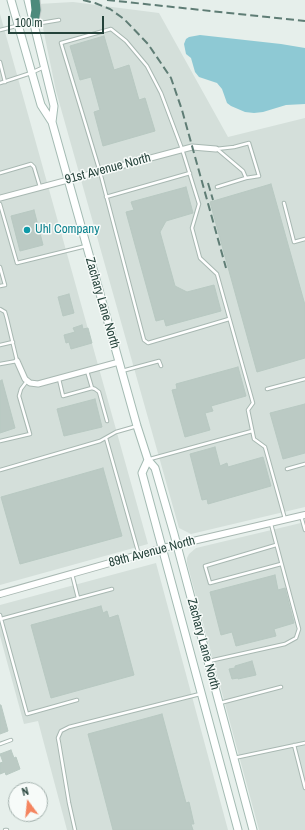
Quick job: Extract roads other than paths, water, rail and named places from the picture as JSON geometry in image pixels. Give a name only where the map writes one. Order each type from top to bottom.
[{"type":"highway","points":[[34,23],[36,10],[35,0]]},
{"type":"main road","name":"Zachary Lane North","points":[[10,0],[41,105],[52,122],[137,426],[148,460],[155,468],[177,545],[252,830]]},
{"type":"main road","name":"Zachary Lane North","points":[[28,0],[54,106],[52,122]]},
{"type":"main road","name":"Zachary Lane North","points":[[148,460],[142,473],[238,830]]},
{"type":"street","name":"91st Avenue North","points":[[0,198],[182,149],[196,146],[216,149]]},
{"type":"street","points":[[17,361],[21,372],[28,381],[38,384],[119,362]]},
{"type":"street","name":"89th Avenue North","points":[[0,594],[163,548],[303,515]]},
{"type":"lane","points":[[0,30],[34,23],[59,20]]},
{"type":"lane","points":[[229,319],[148,343],[144,340],[100,172],[61,43],[111,29],[126,41],[147,66],[161,93],[182,149],[200,204],[192,228],[200,258],[217,274],[252,403],[248,410],[254,439],[265,447],[286,520]]},
{"type":"lane","points":[[0,62],[5,82]]},
{"type":"lane","points":[[0,84],[45,67]]},
{"type":"lane","points":[[216,149],[234,147],[249,143],[259,176],[217,186]]},
{"type":"lane","points":[[216,149],[243,171],[246,178]]},
{"type":"lane","points":[[0,173],[31,164],[34,167],[40,187]]},
{"type":"lane","points":[[106,197],[190,173]]},
{"type":"lane","points":[[284,203],[294,242],[305,239]]},
{"type":"lane","points":[[0,204],[17,263],[86,246]]},
{"type":"lane","points":[[0,267],[5,285],[0,286]]},
{"type":"lane","points":[[0,309],[5,312],[17,361],[0,364]]},
{"type":"lane","points":[[0,345],[13,342]]},
{"type":"lane","points":[[122,371],[159,360],[161,366]]},
{"type":"lane","points":[[87,371],[92,388]]},
{"type":"lane","points":[[59,379],[64,396],[92,388],[99,392],[107,421]]},
{"type":"lane","points":[[267,389],[305,379]]},
{"type":"lane","points":[[0,441],[30,434],[19,396],[21,389],[28,381]]},
{"type":"lane","points":[[0,470],[106,438],[116,432],[137,426]]},
{"type":"lane","points":[[148,460],[252,431]]},
{"type":"lane","points":[[106,438],[139,555]]},
{"type":"lane","points":[[287,469],[305,464]]},
{"type":"lane","points":[[303,515],[305,530]]},
{"type":"lane","points":[[208,662],[284,644],[296,638],[299,629],[271,523]]},
{"type":"lane","points":[[276,545],[205,566],[210,583],[281,564]]},
{"type":"lane","points":[[72,574],[78,598]]},
{"type":"lane","points":[[1,619],[112,589]]},
{"type":"lane","points":[[0,615],[27,714],[77,700]]},
{"type":"lane","points":[[219,703],[281,687]]},
{"type":"lane","points":[[75,830],[58,738],[61,731],[69,726],[202,693]]},
{"type":"lane","points":[[0,744],[11,740]]},
{"type":"lane","points":[[234,758],[305,743]]},
{"type":"lane","points":[[294,745],[305,788]]},
{"type":"water","points":[[200,35],[305,48],[305,104],[286,105],[263,112],[254,113],[245,112],[231,106],[227,103],[222,89],[217,83],[199,77],[195,72],[191,58],[186,54],[184,44],[186,39]]},
{"type":"railway","points":[[83,0],[110,9],[124,19],[148,44],[171,78],[182,110],[226,268]]},
{"type":"railway","points":[[107,0],[305,21]]},
{"type":"railway","points":[[208,183],[213,200]]},
{"type":"place","name":"Uhl Company","points":[[27,230]]}]
